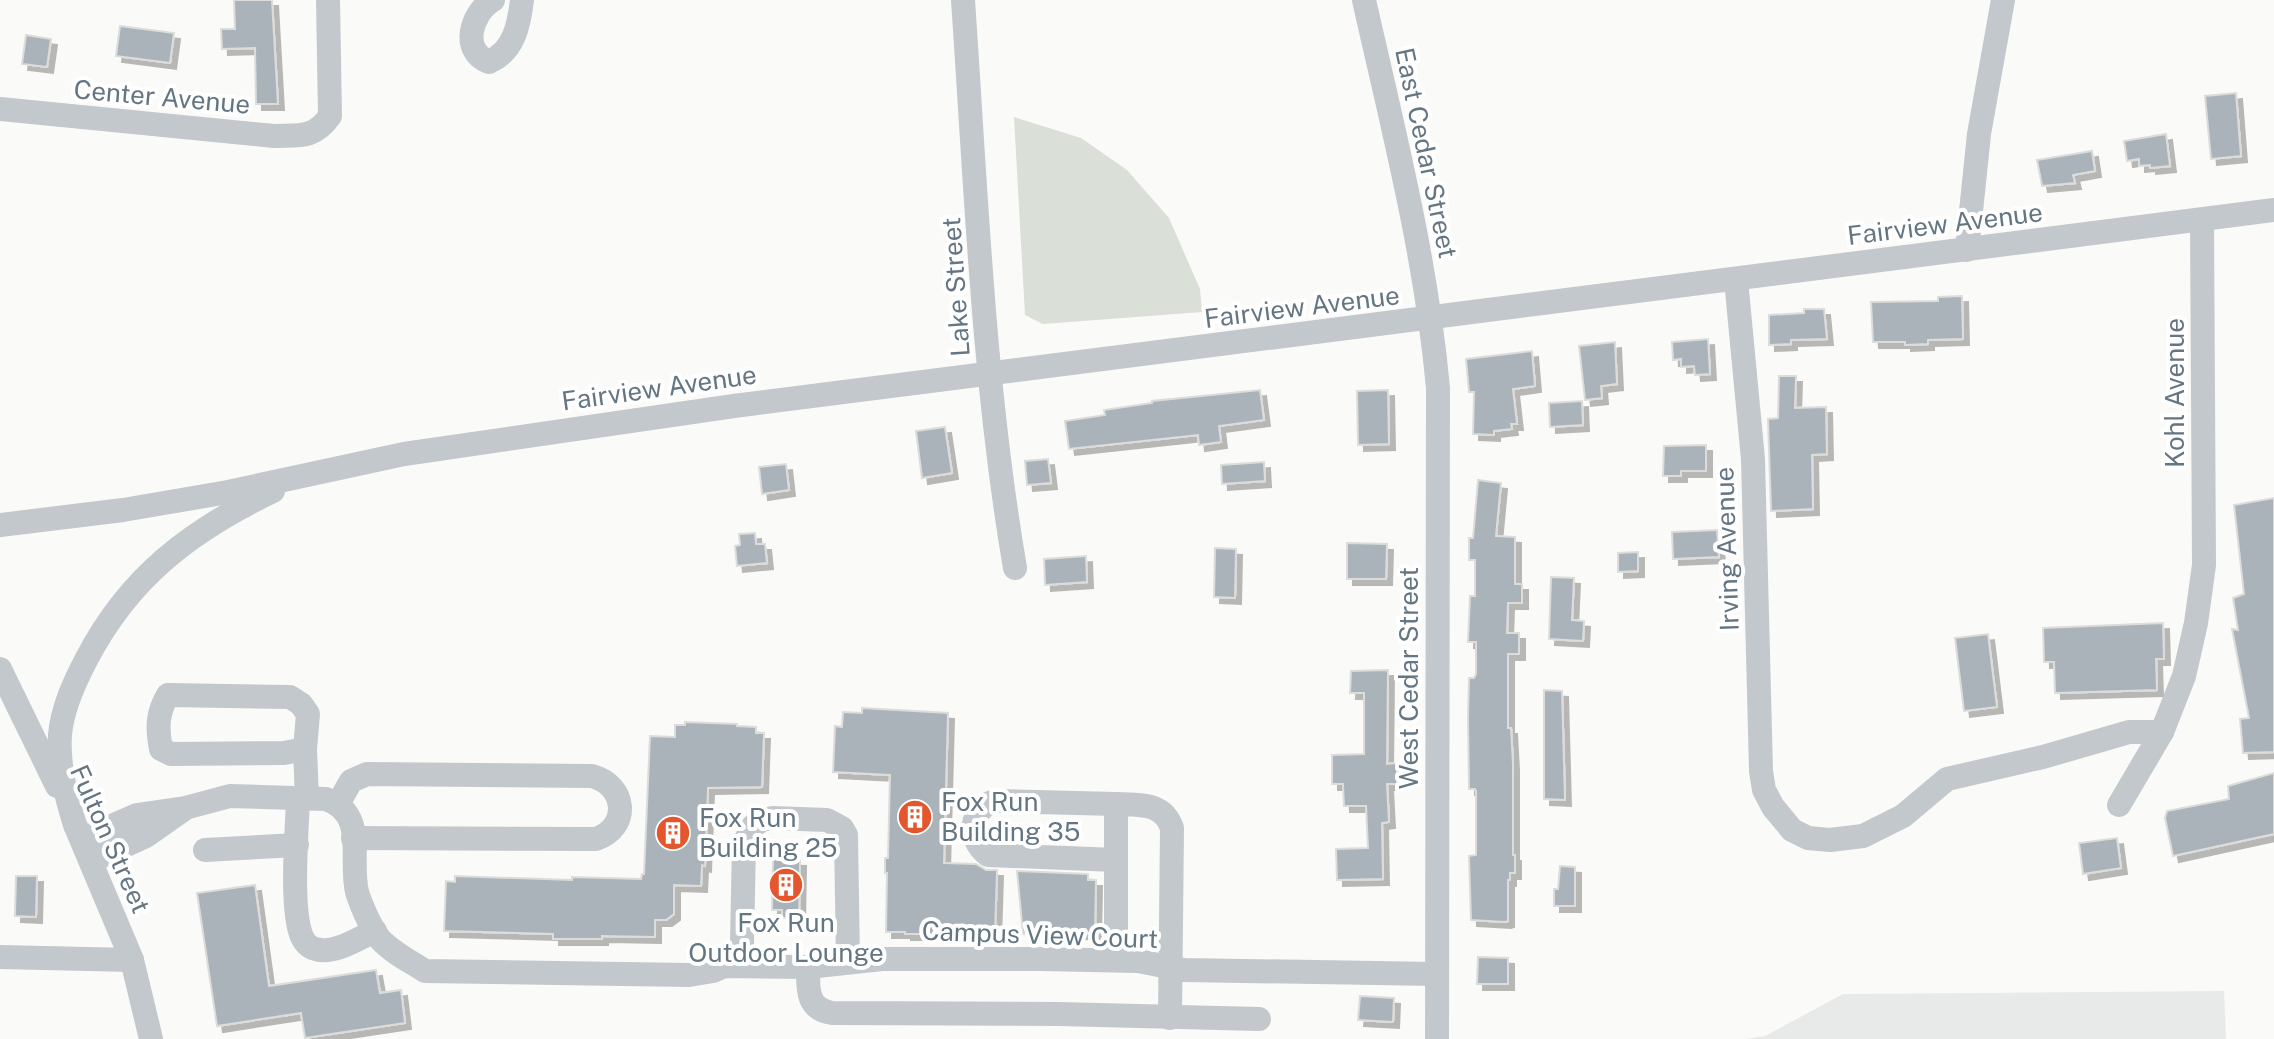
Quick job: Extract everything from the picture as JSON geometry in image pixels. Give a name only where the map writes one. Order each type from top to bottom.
[{"type":"street","name":"Center Avenue","points":[[0,109],[274,136],[318,131],[330,116],[328,0]]},
{"type":"street","points":[[493,0],[485,5],[472,26],[471,45],[479,58],[489,62],[502,56],[513,38],[520,19],[522,0]]},
{"type":"street","name":"Lake Street","points":[[963,0],[991,375],[1015,568]]},
{"type":"street","name":"East Cedar Street","points":[[1364,0],[1432,318]]},
{"type":"street","points":[[1967,250],[1979,134],[2003,0]]},
{"type":"street","name":"Fairview Avenue","points":[[0,525],[178,501],[339,466],[616,422],[2274,210]]},
{"type":"street","name":"Kohl Avenue","points":[[2119,805],[2162,732],[2184,676],[2196,623],[2204,565],[2202,220]]},
{"type":"street","name":"Irving Avenue","points":[[1736,280],[1753,459],[1761,771],[1764,790],[1792,830],[1808,838],[1830,840],[1863,836],[1903,816],[1947,779],[2043,757],[2129,732],[2162,732]]},
{"type":"street","name":"West Cedar Street","points":[[1432,318],[1438,388],[1437,1039]]},
{"type":"street","name":"Fairview Avenue","points":[[83,842],[62,777],[60,734],[76,681],[109,618],[147,574],[196,535],[261,497],[339,466]]},
{"type":"street","name":"Fulton Street","points":[[0,669],[83,842],[132,960],[151,1039]]},
{"type":"street","points":[[305,749],[284,753],[171,754],[161,749],[157,728],[161,706],[168,695],[290,697],[301,704],[308,714],[297,845],[297,909],[302,937],[308,946],[318,951],[332,949],[375,931]]},
{"type":"street","points":[[83,842],[146,836],[185,808],[230,796],[326,799],[338,804],[351,781],[367,774],[592,776],[612,786],[619,799],[616,826],[607,835],[596,839],[353,838]]},
{"type":"street","points":[[1116,860],[988,855],[974,839],[974,829],[980,810],[995,801],[1154,807],[1169,818],[1172,828],[1170,1018]]},
{"type":"street","name":"Campus View Court","points":[[338,804],[347,812],[352,823],[357,893],[378,937],[425,971],[689,975],[724,966],[808,967],[898,959],[1116,960],[1184,970],[1436,974]]},
{"type":"street","points":[[1116,804],[1116,960]]},
{"type":"street","points":[[737,966],[742,943],[744,843],[753,826],[773,818],[827,820],[842,828],[846,835],[848,962]]},
{"type":"street","points":[[205,850],[297,845]]},
{"type":"street","points":[[0,957],[132,960]]},
{"type":"street","points":[[808,967],[811,1001],[817,1008],[832,1013],[1259,1019]]},
{"type":"shaded area","points":[[1014,117],[1081,138],[1127,170],[1169,218],[1200,289],[1202,312],[1043,324],[1025,315]]},
{"type":"shaded area","points":[[2224,991],[2226,1039],[1745,1039],[1765,1036],[1843,994]]},
{"type":"building","points":[[234,0],[272,0],[278,104],[256,104],[255,48],[222,49],[221,29],[235,29]]},
{"type":"building","points":[[120,26],[174,33],[170,63],[116,56]]},
{"type":"building","points":[[26,35],[51,39],[47,67],[22,64]]},
{"type":"building","points":[[2236,93],[2241,156],[2211,159],[2205,96]]},
{"type":"building","points":[[2166,134],[2170,166],[2150,168],[2150,165],[2139,166],[2139,159],[2127,161],[2124,141]]},
{"type":"building","points":[[2092,151],[2095,171],[2073,175],[2075,183],[2042,186],[2037,160]]},
{"type":"building","points":[[1962,296],[1963,339],[1928,340],[1928,344],[1905,345],[1905,342],[1873,342],[1871,302],[1938,301],[1938,297]]},
{"type":"building","points":[[1804,309],[1824,309],[1827,339],[1791,340],[1791,344],[1769,345],[1769,315],[1804,313]]},
{"type":"building","points":[[1708,339],[1710,374],[1695,375],[1694,366],[1681,367],[1681,359],[1673,360],[1672,342]]},
{"type":"building","points":[[1615,342],[1617,384],[1601,386],[1602,398],[1585,400],[1579,346]]},
{"type":"building","points":[[1532,351],[1535,386],[1513,389],[1517,424],[1511,424],[1512,429],[1494,431],[1494,435],[1473,434],[1474,392],[1469,392],[1466,359]]},
{"type":"building","points":[[1779,376],[1796,376],[1795,408],[1826,407],[1827,454],[1812,455],[1813,509],[1771,511],[1768,419],[1778,418]]},
{"type":"building","points":[[1260,390],[1264,420],[1219,426],[1221,442],[1199,445],[1198,435],[1069,449],[1065,421],[1105,415],[1104,410],[1152,401]]},
{"type":"building","points":[[1388,390],[1389,444],[1358,445],[1357,391]]},
{"type":"building","points":[[1582,401],[1583,425],[1550,427],[1549,403]]},
{"type":"building","points":[[945,427],[952,473],[922,478],[916,431]]},
{"type":"building","points":[[1706,445],[1706,471],[1681,471],[1681,476],[1663,476],[1664,446]]},
{"type":"building","points":[[1048,459],[1051,483],[1027,485],[1025,461]]},
{"type":"building","points":[[1264,462],[1265,481],[1222,484],[1221,465]]},
{"type":"building","points":[[786,464],[789,490],[762,494],[759,467]]},
{"type":"building","points":[[1478,480],[1501,483],[1496,536],[1515,537],[1515,584],[1522,584],[1522,603],[1508,603],[1507,633],[1519,633],[1519,654],[1508,654],[1515,873],[1510,873],[1508,880],[1508,921],[1505,922],[1471,920],[1469,856],[1476,855],[1476,791],[1469,789],[1468,718],[1469,678],[1474,678],[1476,674],[1476,642],[1468,642],[1470,596],[1475,596],[1475,560],[1469,560],[1469,538],[1473,538]]},
{"type":"building","points":[[2274,498],[2274,752],[2243,753],[2240,719],[2249,718],[2232,629],[2238,630],[2233,598],[2244,594],[2234,505]]},
{"type":"building","points":[[1717,530],[1719,557],[1673,559],[1672,532]]},
{"type":"building","points":[[755,533],[756,544],[765,544],[767,563],[737,566],[735,546],[740,545],[739,534]]},
{"type":"building","points":[[1347,543],[1387,544],[1386,579],[1347,579]]},
{"type":"building","points":[[1215,548],[1236,549],[1235,598],[1214,597]]},
{"type":"building","points":[[1638,552],[1638,571],[1618,572],[1618,553]]},
{"type":"building","points":[[1086,556],[1087,582],[1045,585],[1044,559]]},
{"type":"building","points":[[1551,577],[1574,578],[1572,620],[1584,621],[1583,641],[1549,639]]},
{"type":"building","points":[[2163,623],[2164,659],[2156,659],[2157,690],[2055,693],[2054,662],[2044,662],[2043,628]]},
{"type":"building","points":[[1988,634],[1997,707],[1964,711],[1955,638]]},
{"type":"building","points":[[1388,670],[1387,764],[1397,763],[1397,784],[1387,784],[1389,822],[1382,823],[1383,879],[1337,880],[1336,849],[1368,848],[1366,806],[1344,806],[1343,784],[1332,784],[1332,755],[1364,754],[1364,693],[1350,693],[1351,671]]},
{"type":"building","points":[[1544,690],[1562,691],[1565,800],[1544,799]]},
{"type":"building","name":"Fox Run Building 35","points":[[862,708],[948,713],[944,863],[976,864],[986,870],[997,870],[995,934],[886,932],[885,858],[888,858],[890,775],[833,772],[835,726],[842,727],[843,712],[862,713]]},
{"type":"building","name":"Fox Run Building 25","points":[[685,722],[737,724],[756,727],[756,733],[764,733],[762,787],[708,788],[705,866],[702,865],[701,886],[674,885],[674,914],[666,920],[655,920],[655,937],[553,939],[553,934],[444,931],[446,881],[455,882],[455,876],[641,879],[644,874],[650,736],[675,737],[675,725],[685,725]]},
{"type":"building","points":[[2274,773],[2274,834],[2173,856],[2165,818],[2167,811],[2229,799],[2228,786]]},
{"type":"building","points":[[2117,838],[2121,868],[2083,874],[2079,843]]},
{"type":"building","name":"Fox Run Outdoor Lounge","points":[[773,859],[800,860],[799,918],[782,918],[782,910],[772,910]]},
{"type":"building","points":[[1560,866],[1575,867],[1575,906],[1554,906],[1554,889],[1558,889]]},
{"type":"building","points":[[1017,871],[1088,874],[1088,880],[1096,880],[1095,933],[1023,934]]},
{"type":"building","points":[[16,876],[37,876],[36,917],[15,916]]},
{"type":"building","points":[[255,885],[269,986],[376,970],[380,993],[401,990],[405,1023],[305,1038],[301,1013],[217,1026],[197,893]]},
{"type":"building","points":[[1478,957],[1508,958],[1508,984],[1477,984]]},
{"type":"building","points":[[1360,996],[1394,998],[1393,1022],[1358,1020]]},
{"type":"place","name":"Fox Run Building 35","points":[[915,817]]},
{"type":"place","name":"Fox Run Building 25","points":[[673,833]]},
{"type":"place","name":"Fox Run Outdoor Lounge","points":[[786,885]]}]
